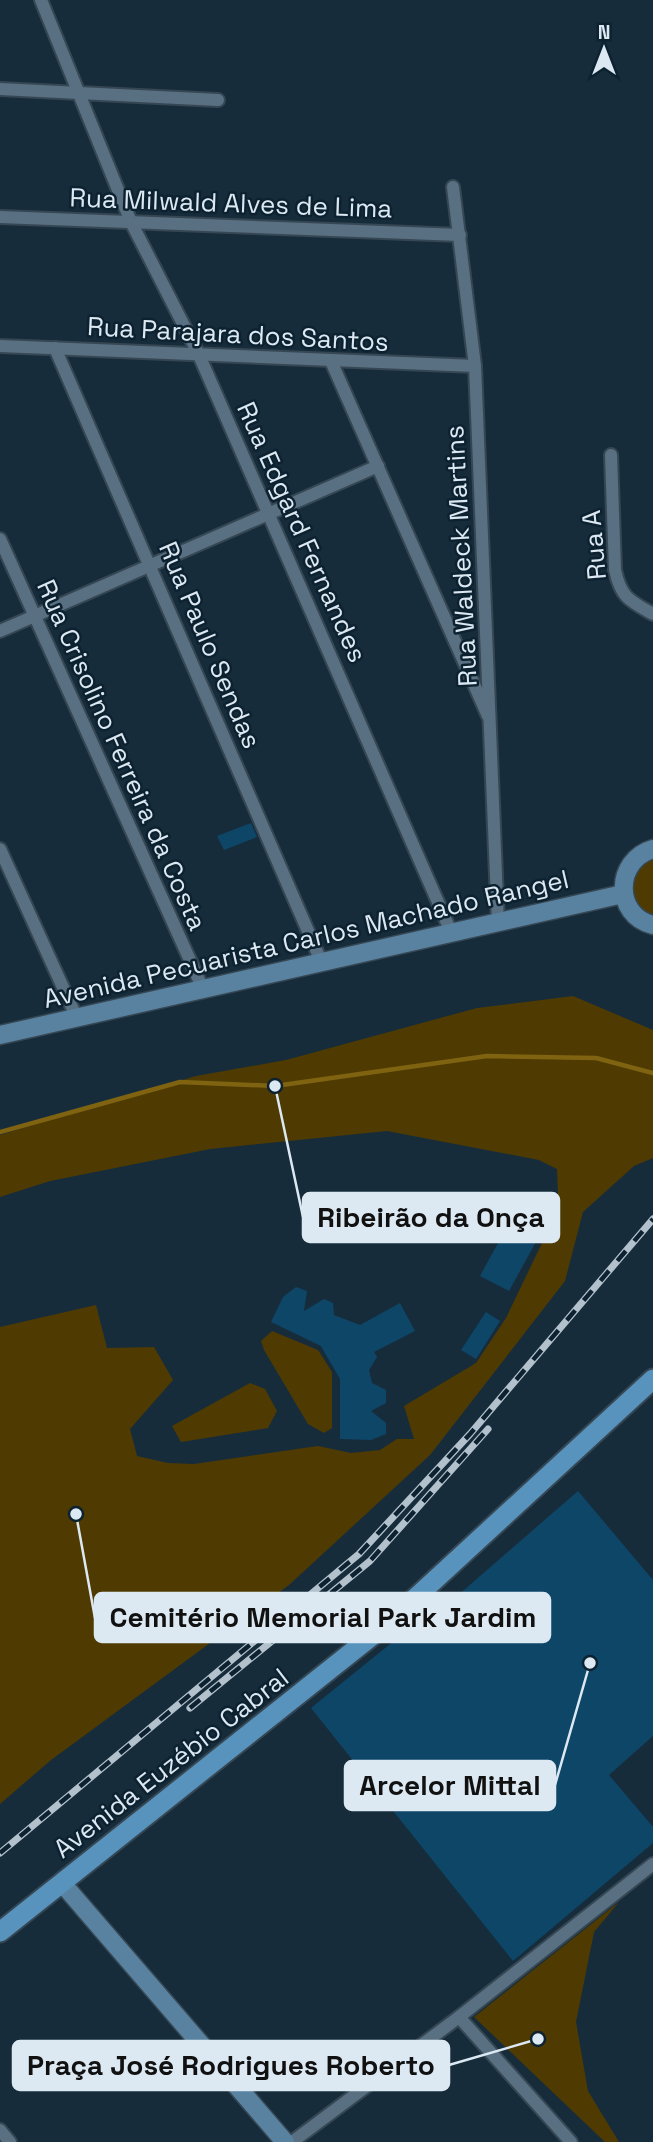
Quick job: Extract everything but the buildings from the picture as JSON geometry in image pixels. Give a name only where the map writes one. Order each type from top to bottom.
[{"type":"main road","name":"Avenida Euzébio Cabral","points":[[0,1932],[387,1625],[653,1379]]},
{"type":"street","name":"Rua Edgard Fernandes","points":[[41,0],[76,92],[131,222],[199,355],[451,932]]},
{"type":"street","points":[[0,89],[218,100]]},
{"type":"street","name":"Rua Waldeck Martins","points":[[453,187],[475,366],[498,924]]},
{"type":"street","name":"Rua Milwald Alves de Lima","points":[[0,217],[460,235]]},
{"type":"street","name":"Rua Parajara dos Santos","points":[[0,346],[475,366]]},
{"type":"street","name":"Rua Paulo Sendas","points":[[55,348],[321,961]]},
{"type":"street","points":[[331,361],[491,723]]},
{"type":"street","name":"Rua A","points":[[611,455],[615,570],[619,589],[630,601],[653,614]]},
{"type":"street","points":[[0,631],[378,466]]},
{"type":"street","name":"Rua Crisolino Ferreira da Costa","points":[[0,539],[203,989]]},
{"type":"street","points":[[0,849],[76,1016]]},
{"type":"street","points":[[650,927],[634,916],[622,894],[626,869],[634,859],[653,849]]},
{"type":"street","name":"Avenida Pecuarista Carlos Machado Rangel","points":[[0,1035],[622,894]]},
{"type":"street","points":[[292,2142],[459,2017],[653,1864]]},
{"type":"street","points":[[62,1883],[285,2142]]},
{"type":"street","points":[[459,2017],[571,2142]]},
{"type":"street","points":[[0,2130],[10,2142]]},
{"type":"shaded area","points":[[653,856],[653,918],[641,909],[634,899],[631,880],[632,872]]},
{"type":"shaded area","points":[[573,996],[653,1030],[653,1158],[634,1166],[583,1212],[565,1281],[430,1455],[289,1585],[51,1760],[0,1804],[0,1327],[96,1305],[107,1348],[154,1347],[173,1380],[130,1429],[137,1456],[168,1463],[194,1464],[318,1446],[351,1453],[380,1450],[397,1439],[414,1439],[404,1406],[476,1363],[506,1318],[553,1220],[558,1193],[557,1169],[539,1160],[387,1131],[210,1149],[50,1181],[0,1197],[0,1135],[196,1076],[286,1060],[477,1008]]},
{"type":"shaded area","points":[[272,1331],[318,1350],[332,1372],[332,1428],[324,1433],[308,1424],[264,1350],[261,1341]]},
{"type":"shaded area","points":[[250,1383],[265,1389],[277,1411],[268,1428],[181,1442],[172,1426]]},
{"type":"shaded area","points":[[619,1902],[594,1932],[576,2022],[588,2091],[619,2142],[605,2142],[474,2017]]},
{"type":"waterway","points":[[0,1132],[180,1082],[275,1086],[487,1056],[596,1058],[653,1073]]},
{"type":"railway","points":[[0,1853],[359,1554],[470,1434],[653,1219]]},
{"type":"railway","points":[[190,1708],[370,1561],[488,1429]]},
{"type":"place","name":"Ribeirão da Onça","points":[[275,1086]]},
{"type":"place","name":"Cemitério Memorial Park Jardim","points":[[76,1514]]},
{"type":"place","name":"Arcelor Mittal","points":[[590,1663]]},
{"type":"place","name":"Praça José Rodrigues Roberto","points":[[538,2039]]}]
